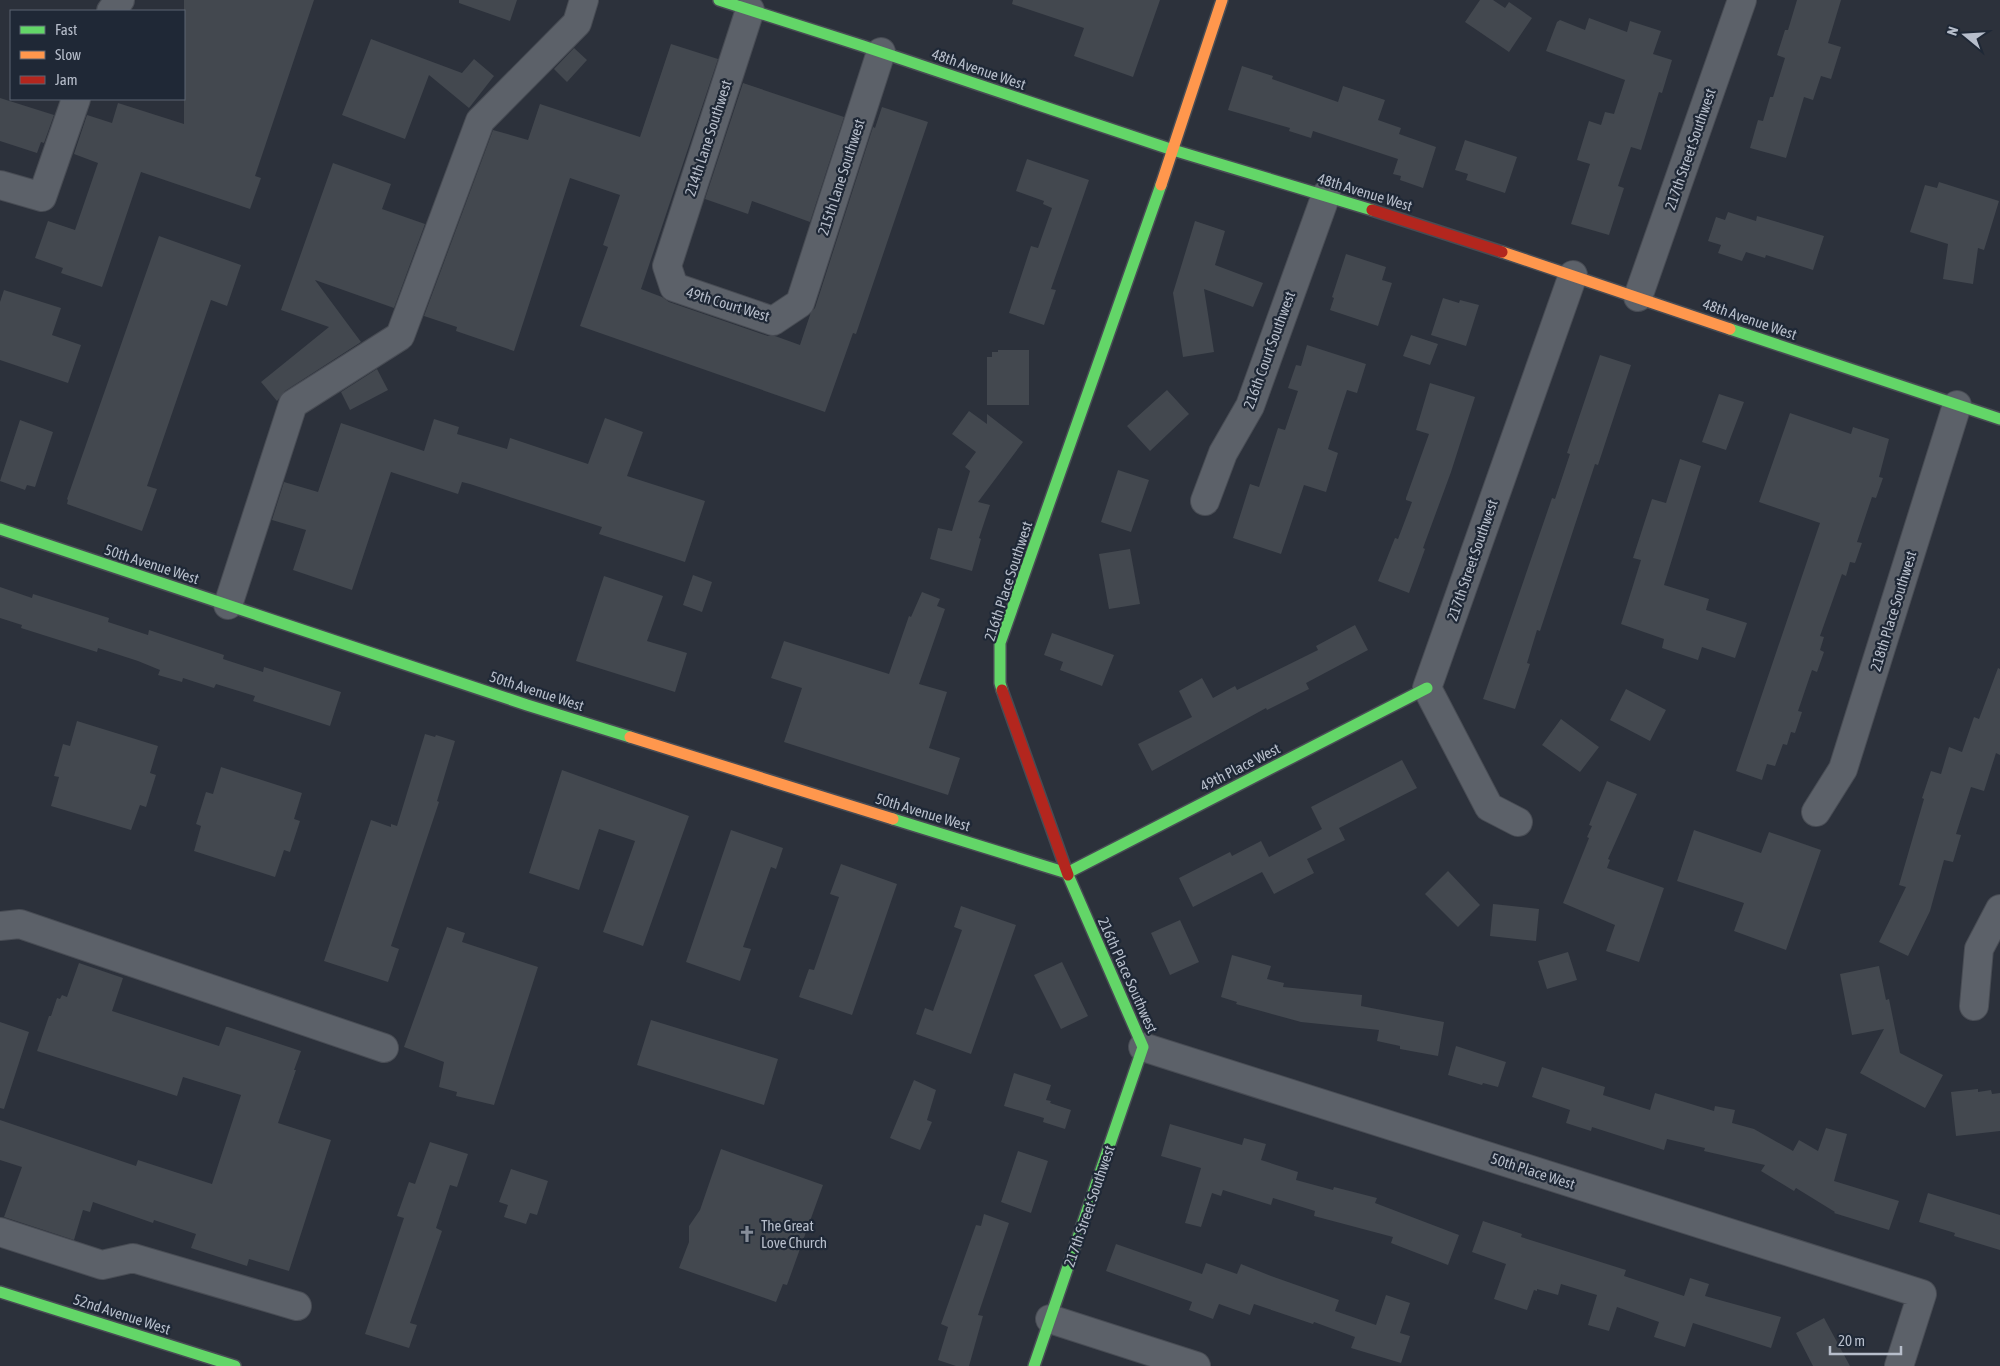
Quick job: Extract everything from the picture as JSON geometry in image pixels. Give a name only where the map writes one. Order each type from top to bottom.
[{"type":"street","points":[[112,10],[120,0]]},
{"type":"street","points":[[228,605],[293,404],[400,336],[480,121],[577,23],[584,0]]},
{"type":"street","name":"48th Avenue West","points":[[719,0],[1173,150],[1326,195],[1573,275],[2000,419]]},
{"type":"street","name":"216th Place Southwest","points":[[1143,1046],[1067,873],[1000,683],[1000,643],[1173,150],[1222,0]]},
{"type":"street","name":"217th Street Southwest","points":[[1638,297],[1735,2]]},
{"type":"street","name":"214th Lane Southwest","points":[[667,266],[750,10]]},
{"type":"street","name":"215th Lane Southwest","points":[[800,303],[880,52]]},
{"type":"street","points":[[0,185],[42,197],[76,100]]},
{"type":"street","name":"216th Court Southwest","points":[[1205,501],[1223,452],[1250,406],[1326,195]]},
{"type":"street","name":"49th Court West","points":[[667,266],[674,287],[773,321],[800,303]]},
{"type":"street","name":"217th Street Southwest","points":[[1427,688],[1573,275]]},
{"type":"street","name":"218th Place Southwest","points":[[1816,812],[1843,769],[1957,405]]},
{"type":"street","name":"50th Avenue West","points":[[0,529],[527,705],[1067,873]]},
{"type":"street","points":[[1427,688],[1490,807],[1518,822]]},
{"type":"street","name":"49th Place West","points":[[1067,873],[1427,688]]},
{"type":"street","points":[[1974,1006],[1979,949],[2000,909]]},
{"type":"street","points":[[0,926],[20,924],[384,1048]]},
{"type":"street","name":"217th Street Southwest","points":[[1034,1366],[1143,1046]]},
{"type":"street","name":"50th Place West","points":[[1143,1046],[1922,1294],[1899,1366]]},
{"type":"street","points":[[0,1232],[102,1265],[134,1258],[297,1306]]},
{"type":"street","name":"52nd Avenue West","points":[[0,1292],[235,1366]]},
{"type":"street","points":[[1050,1319],[1196,1366]]},
{"type":"building","points":[[184,0],[314,0],[255,176],[261,178],[250,209],[141,172],[102,287],[61,273],[63,268],[35,258],[48,221],[75,230],[98,163],[74,154],[87,115],[112,123],[118,103],[184,124]]},
{"type":"building","points":[[459,0],[517,0],[510,21],[459,3]]},
{"type":"building","points":[[1013,0],[1160,0],[1133,77],[1074,56],[1084,28],[1012,4]]},
{"type":"building","points":[[1480,0],[1493,0],[1505,8],[1509,2],[1532,18],[1509,52],[1465,22]]},
{"type":"building","points":[[1797,0],[1841,0],[1828,43],[1841,47],[1831,79],[1821,76],[1813,100],[1804,97],[1786,158],[1750,148],[1758,120],[1763,121],[1770,97],[1773,97],[1785,58],[1777,55],[1785,30],[1788,30]]},
{"type":"building","points":[[1589,18],[1627,32],[1630,21],[1661,31],[1653,54],[1672,60],[1662,93],[1659,92],[1641,150],[1631,147],[1618,186],[1624,188],[1609,235],[1571,224],[1590,164],[1577,160],[1589,121],[1601,125],[1605,112],[1614,114],[1625,80],[1546,51],[1557,22],[1560,20],[1585,30]]},
{"type":"building","points":[[371,39],[462,73],[474,59],[494,76],[469,108],[429,75],[405,139],[342,115]]},
{"type":"building","points":[[671,44],[718,59],[641,289],[662,297],[669,302],[768,336],[775,336],[800,345],[811,312],[815,308],[873,127],[875,128],[882,107],[928,122],[856,334],[853,333],[825,412],[580,326],[608,247],[603,245],[620,195],[570,178],[514,351],[456,331],[457,327],[424,316],[493,130],[528,140],[540,104],[640,137]]},
{"type":"building","points":[[574,48],[587,60],[567,82],[554,69]]},
{"type":"building","points":[[1242,66],[1273,76],[1272,79],[1338,102],[1343,86],[1385,100],[1378,120],[1401,128],[1399,134],[1436,147],[1423,188],[1400,180],[1401,176],[1393,174],[1398,159],[1313,131],[1311,138],[1289,131],[1290,128],[1228,110]]},
{"type":"building","points":[[743,83],[844,117],[810,222],[752,201],[748,214],[705,199]]},
{"type":"building","points":[[0,98],[54,115],[44,143],[41,142],[37,153],[0,141]]},
{"type":"building","points":[[1465,140],[1517,157],[1505,193],[1466,180],[1468,174],[1455,170]]},
{"type":"building","points":[[1027,159],[1089,180],[1051,289],[1056,290],[1044,325],[1009,313],[1031,246],[1038,248],[1052,208],[1043,204],[1044,201],[1016,191]]},
{"type":"building","points":[[333,163],[391,184],[382,209],[425,224],[394,308],[315,280],[361,342],[285,391],[277,401],[261,382],[329,327],[281,310]]},
{"type":"building","points":[[1939,182],[1999,201],[1984,250],[1978,248],[1973,284],[1943,279],[1948,244],[1910,232],[1925,185],[1937,188]]},
{"type":"building","points":[[1728,212],[1756,221],[1757,216],[1824,236],[1813,270],[1766,255],[1765,258],[1746,252],[1742,261],[1718,253],[1721,245],[1708,241],[1716,217],[1725,220]]},
{"type":"building","points":[[1195,221],[1225,231],[1215,265],[1263,283],[1253,307],[1204,289],[1214,352],[1183,357],[1173,293]]},
{"type":"building","points":[[159,236],[241,265],[227,306],[211,300],[147,486],[157,489],[142,531],[67,504],[67,499]]},
{"type":"building","points":[[1346,254],[1386,267],[1382,280],[1392,283],[1378,326],[1330,310],[1334,298],[1332,297]]},
{"type":"building","points":[[4,290],[61,308],[52,335],[81,345],[68,383],[0,360],[0,302]]},
{"type":"building","points":[[1443,298],[1459,303],[1460,300],[1479,305],[1466,346],[1431,335]]},
{"type":"building","points":[[1411,335],[1438,344],[1430,365],[1403,356]]},
{"type":"building","points":[[1307,345],[1366,364],[1357,393],[1347,390],[1328,449],[1338,453],[1326,492],[1304,485],[1281,554],[1233,538],[1250,484],[1259,487],[1278,428],[1285,430],[1298,391],[1288,388],[1296,365],[1301,366]]},
{"type":"building","points":[[998,350],[1029,350],[1029,405],[987,405],[987,357],[992,357],[992,352],[998,352]]},
{"type":"building","points":[[1600,355],[1631,365],[1598,465],[1595,464],[1540,631],[1537,630],[1527,663],[1530,664],[1515,709],[1483,699],[1552,498],[1555,499],[1570,454],[1567,453]]},
{"type":"building","points":[[377,369],[388,390],[350,410],[341,392]]},
{"type":"building","points":[[1430,383],[1475,397],[1409,593],[1378,581],[1395,538],[1398,539],[1412,502],[1406,500],[1406,498],[1429,434],[1416,430]]},
{"type":"building","points":[[1167,390],[1189,414],[1150,451],[1127,426]]},
{"type":"building","points":[[1719,394],[1744,402],[1726,450],[1702,442]]},
{"type":"building","points":[[969,411],[987,424],[987,414],[1023,442],[978,502],[990,505],[979,538],[981,539],[972,571],[930,559],[938,528],[952,531],[970,471],[965,467],[976,452],[952,434]]},
{"type":"building","points":[[1790,413],[1851,434],[1853,427],[1889,439],[1879,477],[1883,478],[1876,498],[1872,497],[1857,542],[1862,543],[1855,563],[1850,562],[1846,576],[1842,574],[1820,636],[1824,637],[1820,650],[1824,652],[1817,672],[1812,670],[1798,711],[1802,712],[1795,733],[1791,732],[1787,745],[1783,744],[1775,766],[1767,764],[1762,780],[1736,771],[1820,523],[1759,502]]},
{"type":"building","points":[[605,418],[643,432],[627,476],[705,501],[685,562],[599,534],[602,527],[470,484],[462,482],[458,494],[391,472],[352,590],[293,570],[306,530],[272,520],[284,482],[318,492],[341,423],[424,451],[434,419],[459,427],[457,434],[507,449],[510,438],[588,464]]},
{"type":"building","points":[[20,420],[53,432],[35,487],[27,485],[25,490],[0,481]]},
{"type":"building","points":[[1680,459],[1701,466],[1664,585],[1709,599],[1706,610],[1747,623],[1735,658],[1702,647],[1698,660],[1662,648],[1664,639],[1621,624],[1641,560],[1633,558],[1652,499],[1666,503]]},
{"type":"building","points":[[1118,470],[1149,480],[1131,532],[1101,522]]},
{"type":"building","points":[[1130,549],[1140,604],[1109,609],[1099,554]]},
{"type":"building","points":[[693,575],[712,582],[702,612],[683,605]]},
{"type":"building","points":[[604,576],[663,596],[647,641],[687,653],[675,692],[576,661]]},
{"type":"building","points":[[0,587],[32,598],[33,594],[109,618],[108,622],[148,635],[149,630],[224,655],[223,659],[263,672],[264,667],[341,692],[330,726],[253,701],[255,696],[216,684],[214,688],[183,678],[182,682],[158,675],[160,670],[138,661],[98,648],[97,652],[21,628],[22,625],[0,618]]},
{"type":"building","points":[[922,592],[940,599],[937,606],[945,609],[919,684],[947,692],[929,748],[960,758],[948,795],[784,742],[802,688],[771,678],[784,641],[889,674],[909,616],[911,617]]},
{"type":"building","points":[[1355,625],[1368,650],[1306,683],[1309,689],[1267,710],[1266,708],[1152,771],[1138,744],[1192,717],[1179,691],[1202,678],[1213,698],[1235,686],[1237,690],[1318,650],[1316,646]]},
{"type":"building","points":[[1052,633],[1114,655],[1102,686],[1060,670],[1063,662],[1044,655]]},
{"type":"building","points":[[1998,668],[2000,669],[2000,755],[1996,753],[1984,791],[1971,787],[1956,834],[1961,835],[1953,862],[1944,860],[1930,911],[1908,956],[1879,942],[1906,887],[1899,885],[1924,799],[1922,798],[1931,771],[1941,774],[1949,747],[1962,752],[1974,717],[1979,719]]},
{"type":"building","points":[[1626,689],[1666,710],[1650,741],[1610,720]]},
{"type":"building","points":[[1561,719],[1599,747],[1580,772],[1542,745]]},
{"type":"building","points":[[77,721],[158,746],[150,773],[156,775],[146,807],[140,805],[131,830],[51,806],[59,777],[54,776],[63,744],[70,746]]},
{"type":"building","points":[[425,734],[435,737],[436,735],[455,741],[437,801],[439,802],[391,946],[399,949],[388,982],[324,961],[371,820],[391,827],[391,824],[397,826]]},
{"type":"building","points":[[1402,760],[1417,788],[1339,828],[1345,840],[1307,859],[1314,873],[1274,894],[1262,872],[1193,907],[1179,878],[1230,852],[1232,856],[1261,841],[1269,857],[1322,829],[1311,807]]},
{"type":"building","points":[[221,767],[302,793],[294,819],[300,821],[290,852],[284,850],[275,877],[194,851],[201,826],[196,824],[206,792],[213,794]]},
{"type":"building","points":[[562,770],[689,816],[643,946],[603,932],[635,841],[599,829],[579,890],[529,873]]},
{"type":"building","points":[[1607,781],[1637,794],[1608,859],[1610,860],[1607,868],[1664,888],[1639,962],[1606,951],[1615,925],[1563,903],[1589,838],[1587,837],[1592,826],[1589,825]]},
{"type":"building","points":[[731,830],[783,848],[776,869],[771,867],[743,947],[751,949],[740,981],[686,962]]},
{"type":"building","points":[[1694,830],[1761,853],[1769,832],[1821,850],[1786,950],[1734,931],[1744,903],[1677,881]]},
{"type":"building","points":[[841,864],[897,884],[852,1015],[799,997],[809,969],[814,970],[839,897],[830,894]]},
{"type":"building","points":[[1448,871],[1480,905],[1458,927],[1425,894]]},
{"type":"building","points":[[1493,904],[1539,909],[1536,941],[1490,936]]},
{"type":"building","points":[[961,906],[1016,925],[971,1054],[916,1034],[925,1008],[933,1011],[962,930],[954,927]]},
{"type":"building","points":[[1180,920],[1199,962],[1170,975],[1151,933]]},
{"type":"building","points":[[447,927],[465,933],[462,942],[538,967],[494,1105],[456,1096],[457,1092],[439,1087],[444,1062],[404,1047]]},
{"type":"building","points":[[1568,952],[1577,980],[1547,989],[1538,961]]},
{"type":"building","points":[[1232,955],[1271,966],[1267,979],[1284,983],[1283,987],[1362,995],[1361,1006],[1444,1022],[1438,1056],[1400,1049],[1400,1046],[1377,1041],[1379,1030],[1301,1022],[1236,1004],[1237,1002],[1221,997]]},
{"type":"building","points":[[1062,962],[1088,1016],[1061,1029],[1034,975]]},
{"type":"building","points":[[79,963],[123,978],[112,1011],[219,1046],[226,1027],[228,1027],[301,1051],[278,1123],[331,1140],[289,1271],[249,1259],[247,1266],[191,1248],[196,1234],[154,1220],[153,1223],[93,1202],[90,1212],[83,1210],[74,1240],[4,1217],[22,1167],[0,1160],[0,1120],[136,1166],[138,1160],[212,1184],[241,1095],[183,1077],[177,1096],[37,1051],[57,998],[60,999],[62,995],[67,997]]},
{"type":"building","points":[[1879,966],[1886,1000],[1889,999],[1900,1053],[1943,1075],[1925,1108],[1860,1073],[1884,1029],[1852,1035],[1840,974]]},
{"type":"building","points":[[651,1020],[778,1059],[764,1105],[637,1065]]},
{"type":"building","points":[[0,1022],[29,1032],[4,1109],[0,1108]]},
{"type":"building","points":[[1456,1046],[1506,1062],[1498,1087],[1483,1083],[1482,1085],[1448,1075]]},
{"type":"building","points":[[1542,1067],[1605,1087],[1603,1095],[1650,1110],[1655,1093],[1714,1111],[1715,1106],[1735,1110],[1732,1123],[1754,1129],[1793,1151],[1799,1140],[1818,1151],[1826,1128],[1847,1134],[1834,1181],[1899,1201],[1889,1230],[1834,1213],[1796,1188],[1794,1191],[1761,1171],[1765,1165],[1704,1151],[1705,1148],[1667,1139],[1664,1150],[1592,1127],[1591,1131],[1566,1123],[1570,1110],[1532,1097]]},
{"type":"building","points":[[1014,1073],[1051,1085],[1046,1100],[1071,1110],[1065,1129],[1043,1122],[1044,1118],[1004,1106]]},
{"type":"building","points":[[914,1080],[936,1090],[927,1120],[932,1122],[920,1150],[890,1138]]},
{"type":"building","points":[[1978,1089],[1978,1092],[1991,1090],[1992,1094],[2000,1093],[2000,1131],[1956,1136],[1951,1092]]},
{"type":"building","points":[[1170,1124],[1242,1145],[1244,1138],[1266,1144],[1261,1160],[1298,1172],[1296,1180],[1333,1190],[1334,1187],[1377,1198],[1375,1203],[1459,1235],[1448,1265],[1391,1243],[1393,1237],[1314,1216],[1315,1211],[1273,1198],[1271,1205],[1223,1190],[1221,1196],[1212,1193],[1201,1227],[1185,1223],[1201,1168],[1161,1156]]},
{"type":"building","points":[[430,1142],[468,1154],[457,1187],[450,1185],[436,1228],[442,1231],[410,1323],[417,1325],[409,1348],[365,1334],[404,1218],[397,1216],[409,1182],[415,1184]]},
{"type":"building","name":"The Great Love Church","points":[[721,1149],[823,1185],[787,1285],[783,1284],[776,1302],[679,1268],[689,1242],[689,1226],[700,1210]]},
{"type":"building","points":[[1018,1151],[1048,1161],[1031,1213],[1001,1202]]},
{"type":"building","points":[[511,1169],[548,1181],[537,1215],[530,1213],[526,1224],[504,1217],[508,1205],[499,1202]]},
{"type":"building","points":[[1928,1193],[2000,1215],[2000,1250],[1954,1236],[1955,1233],[1919,1222]]},
{"type":"building","points":[[984,1214],[1009,1223],[978,1315],[983,1316],[969,1366],[956,1366],[938,1360],[948,1327],[941,1324],[976,1225],[981,1226]]},
{"type":"building","points":[[1483,1221],[1522,1234],[1521,1237],[1626,1270],[1624,1276],[1684,1296],[1690,1278],[1709,1284],[1705,1296],[1781,1317],[1771,1348],[1693,1323],[1685,1347],[1654,1337],[1659,1322],[1617,1307],[1609,1331],[1588,1325],[1597,1295],[1561,1284],[1558,1295],[1537,1289],[1537,1291],[1534,1290],[1527,1310],[1494,1299],[1506,1264],[1472,1252]]},
{"type":"building","points":[[1116,1244],[1202,1274],[1206,1263],[1237,1274],[1241,1264],[1339,1300],[1335,1311],[1376,1325],[1386,1295],[1410,1303],[1400,1333],[1410,1336],[1401,1363],[1351,1348],[1355,1337],[1314,1322],[1313,1324],[1254,1304],[1250,1315],[1219,1304],[1213,1319],[1189,1310],[1192,1302],[1106,1271]]},
{"type":"building","points":[[1824,1318],[1850,1366],[1813,1366],[1796,1333]]},
{"type":"traffic: fast","points":[[719,0],[1173,150],[1372,210]]},
{"type":"traffic: fast","points":[[1002,690],[1000,683],[1000,643],[1161,185]]},
{"type":"traffic: fast","points":[[1730,329],[2000,419]]},
{"type":"traffic: fast","points":[[0,529],[527,705],[630,737]]},
{"type":"traffic: fast","points":[[893,819],[1067,873],[1427,688]]},
{"type":"traffic: fast","points":[[1034,1366],[1143,1047],[1068,875]]},
{"type":"traffic: fast","points":[[0,1292],[235,1366]]},
{"type":"traffic: slow","points":[[1161,185],[1222,0]]},
{"type":"traffic: slow","points":[[1502,252],[1730,329]]},
{"type":"traffic: slow","points":[[630,737],[893,819]]},
{"type":"traffic: jam","points":[[1372,210],[1502,252]]},
{"type":"traffic: jam","points":[[1002,690],[1068,875]]},
{"type":"place","name":"The Great Love Church","points":[[747,1234]]}]
